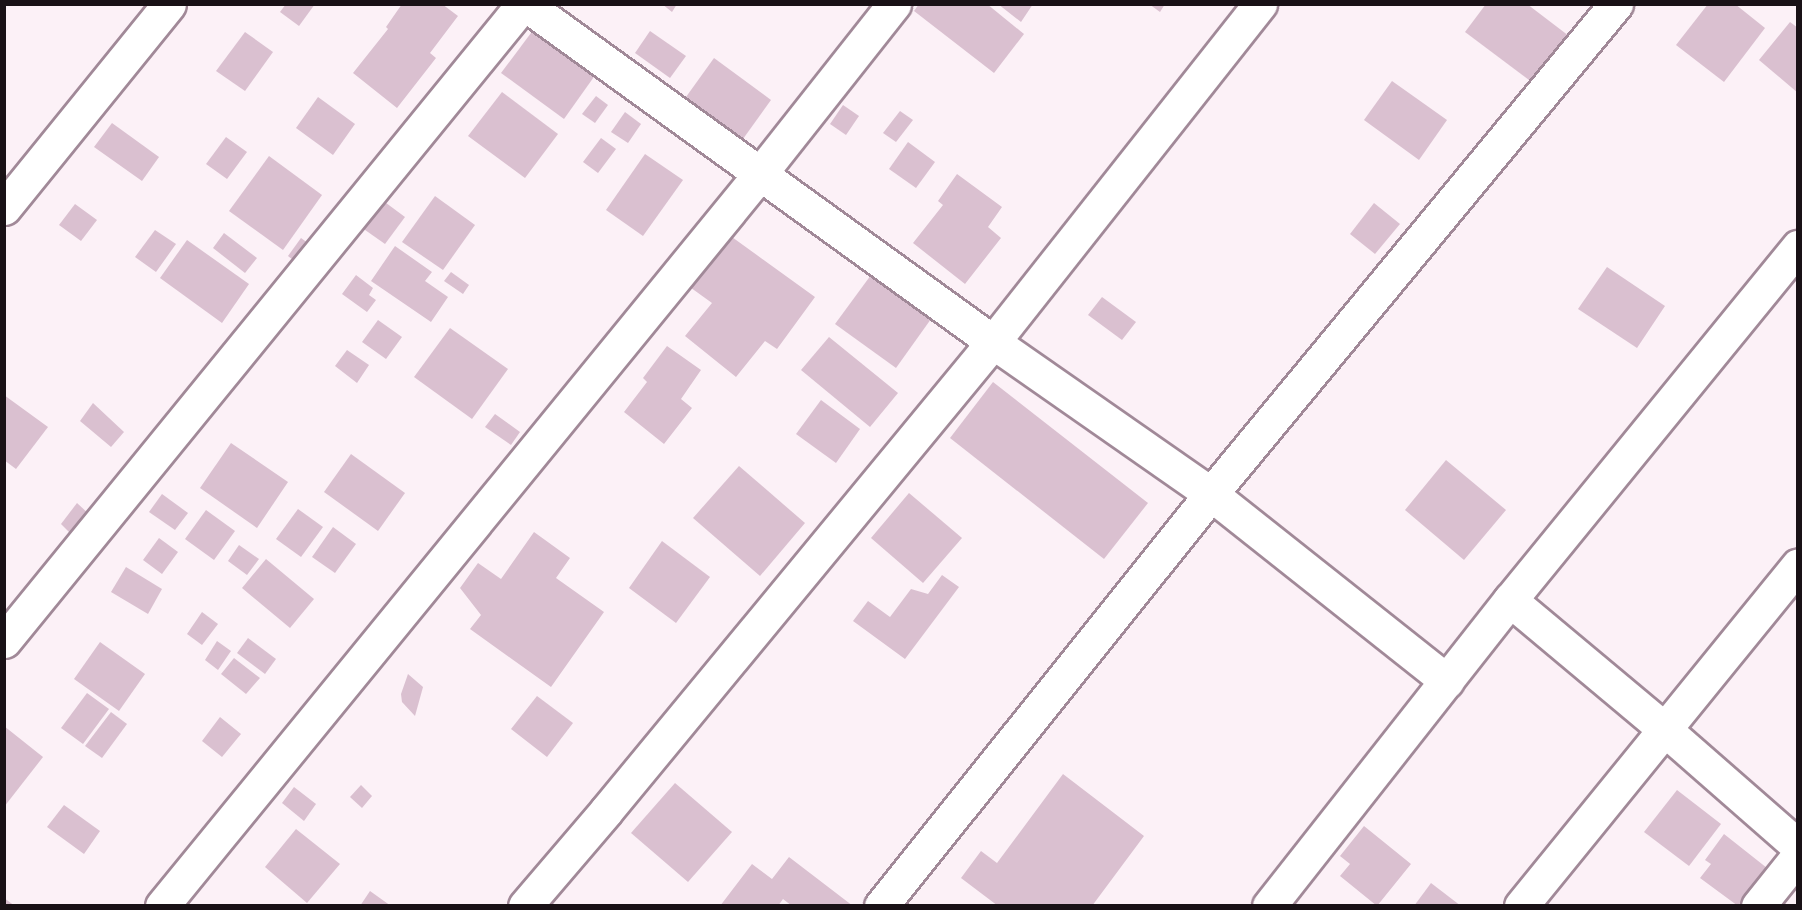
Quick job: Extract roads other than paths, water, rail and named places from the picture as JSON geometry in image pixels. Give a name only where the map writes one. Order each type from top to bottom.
[{"type":"street","points":[[4,208],[169,4]]},
{"type":"street","points":[[4,641],[524,4],[993,342],[1211,494],[1447,681]]},
{"type":"street","points":[[162,906],[759,175],[894,4]]},
{"type":"street","points":[[525,906],[606,812],[993,342],[1260,4]]},
{"type":"street","points":[[881,906],[1211,494],[1616,4]]},
{"type":"street","points":[[1269,906],[1510,600],[1797,247]]},
{"type":"street","points":[[1521,906],[1797,565]]},
{"type":"street","points":[[1510,600],[1663,728],[1797,846]]},
{"type":"street","points":[[1758,906],[1797,856]]}]
